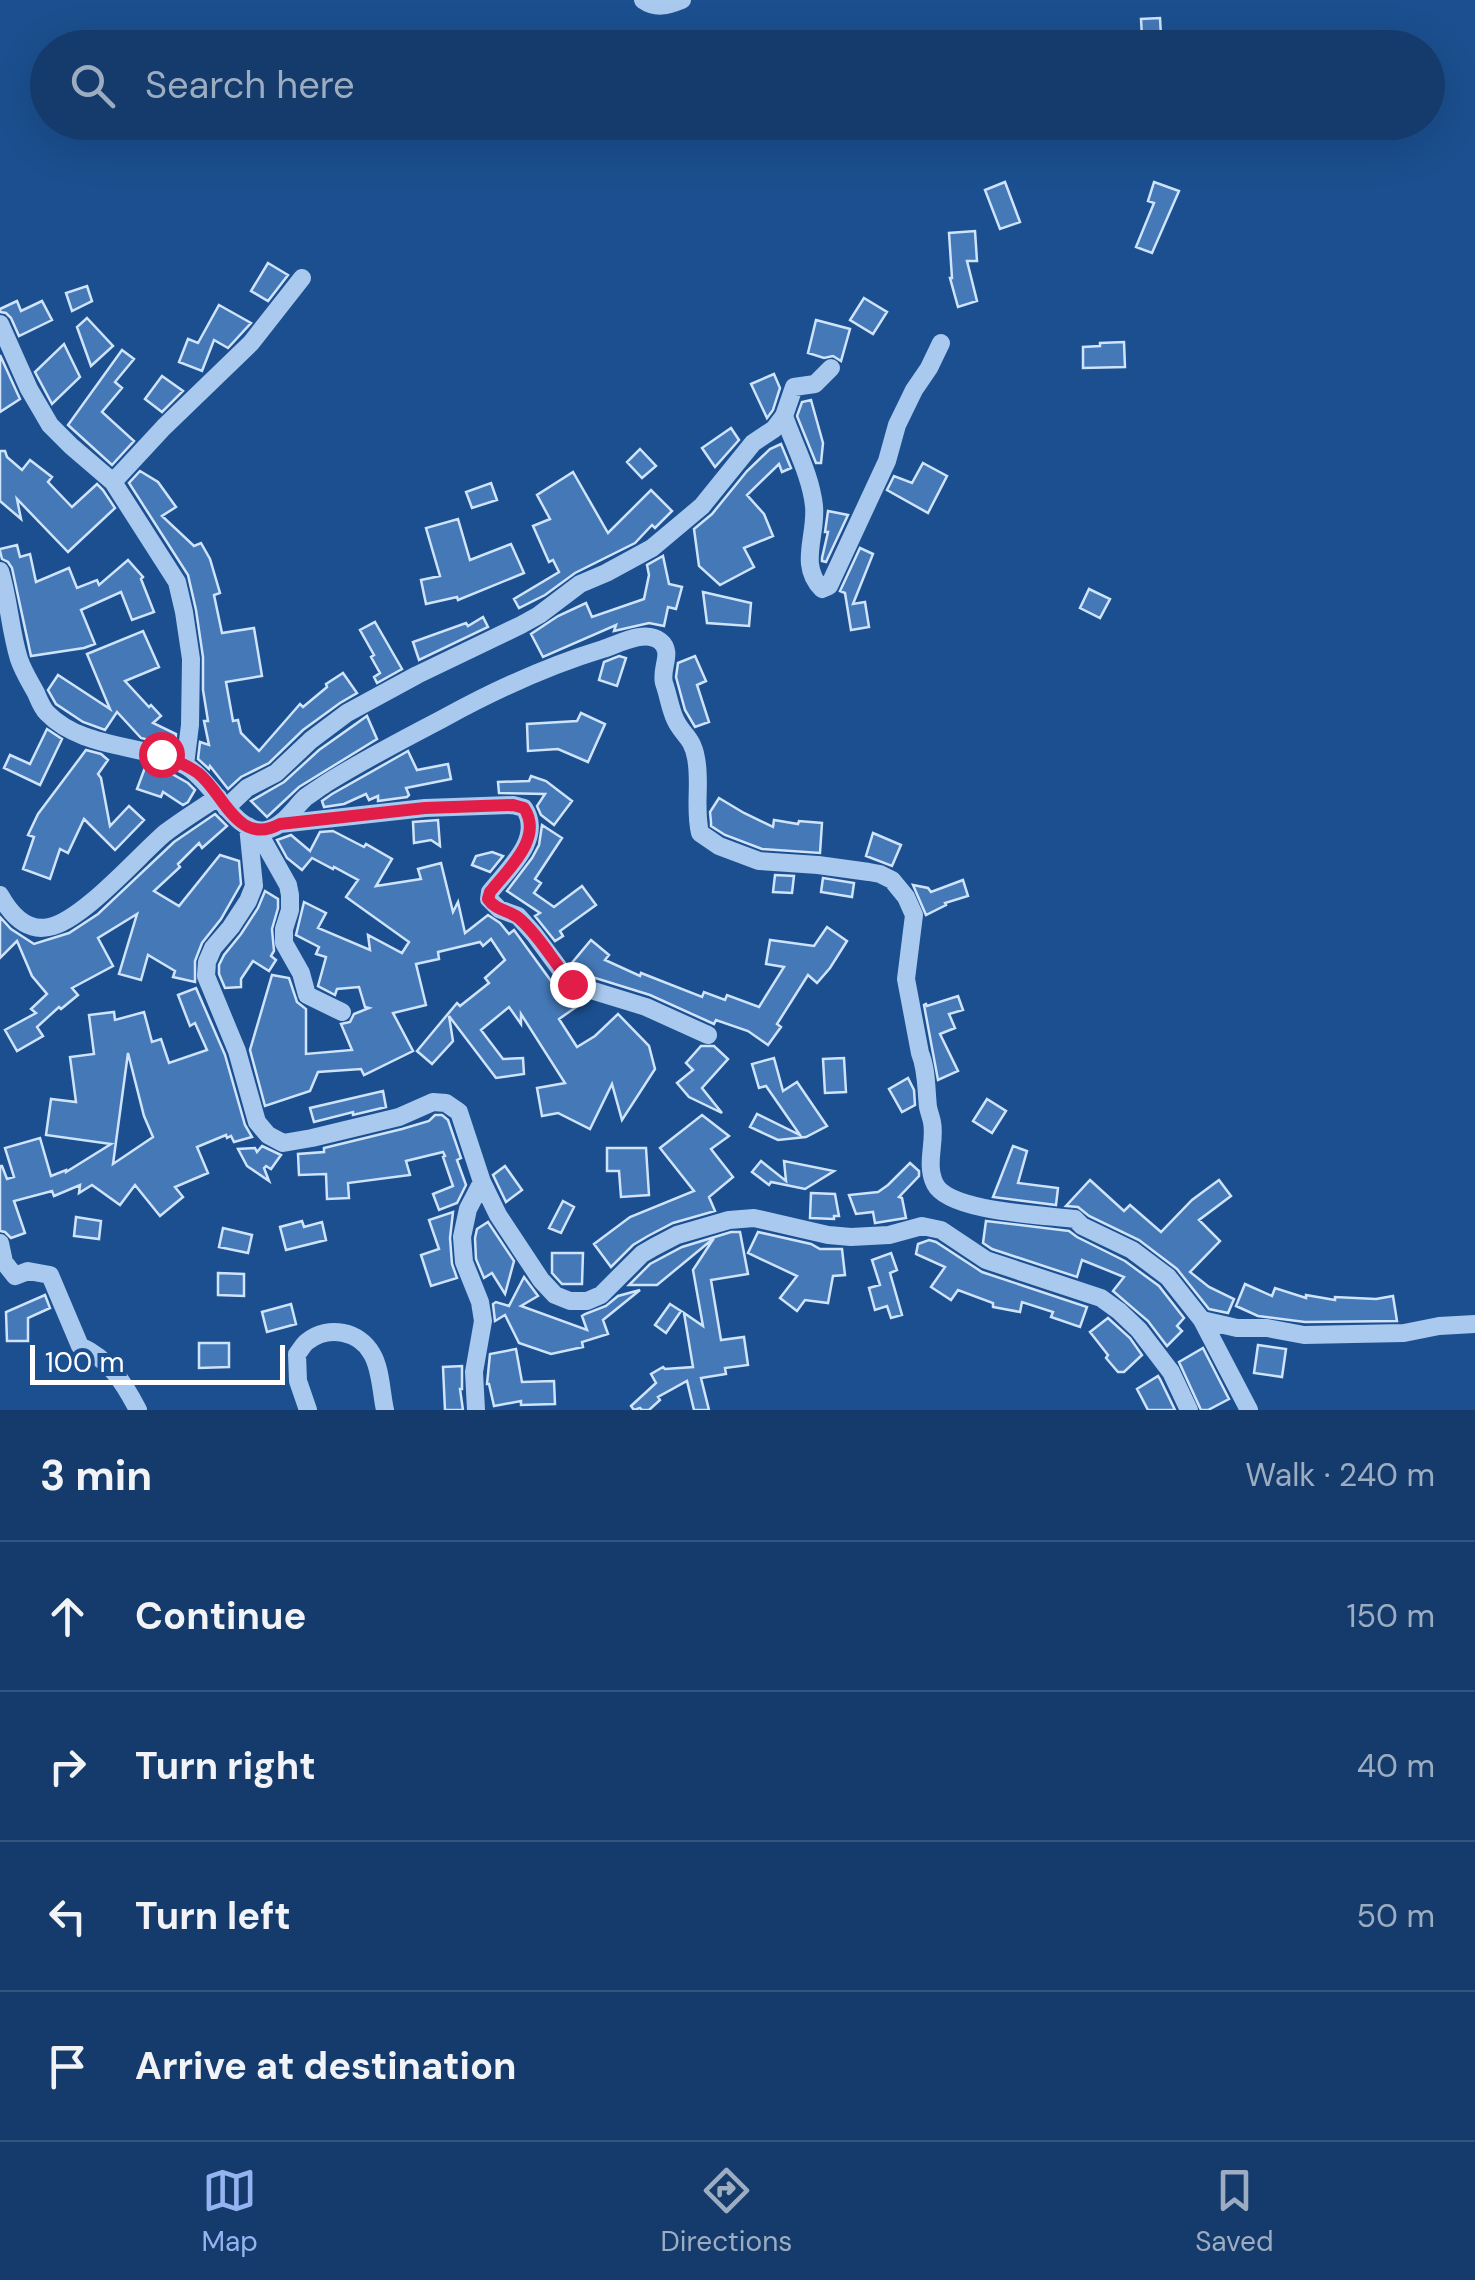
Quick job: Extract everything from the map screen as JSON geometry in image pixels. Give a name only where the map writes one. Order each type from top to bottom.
[{"type":"street","points":[[642,0],[650,6],[682,0]]},
{"type":"street","points":[[112,482],[251,343],[302,278]]},
{"type":"street","points":[[0,324],[29,390],[50,425],[112,482],[177,582],[191,659],[185,766]]},
{"type":"street","points":[[784,416],[812,491],[814,528],[809,563],[812,579],[822,589],[829,586],[887,461],[897,425],[940,343]]},
{"type":"street","points":[[0,896],[10,912],[23,922],[39,928],[52,927],[95,898],[164,834],[276,774],[310,740],[348,713],[521,625],[580,584],[652,548],[702,506],[753,442],[774,430],[784,416],[794,386],[815,384],[831,368]]},
{"type":"street","points":[[0,571],[20,661],[44,711],[88,737],[161,754],[200,774],[222,803],[253,828],[288,884],[290,910],[284,943],[308,995],[342,1012]]},
{"type":"street","points":[[253,828],[268,830],[280,824],[306,797],[341,775],[501,687],[639,637],[658,639],[668,654],[662,674],[676,722],[690,738],[696,758],[700,833],[718,846],[759,861],[880,874],[892,880],[911,907],[914,915],[906,979],[924,1062],[936,1187],[953,1200],[992,1210],[1075,1219],[1132,1250],[1168,1277],[1202,1320],[1249,1410]]},
{"type":"street","points":[[280,824],[425,808],[524,808],[532,828],[525,847],[490,892],[488,899],[492,905],[518,916],[572,984],[646,1007],[708,1035]]},
{"type":"street","points":[[253,828],[254,886],[231,928],[214,948],[206,976],[237,1050],[257,1122],[268,1135],[283,1142],[356,1129],[433,1102],[446,1103],[460,1112],[482,1182],[498,1215],[541,1280],[555,1296],[570,1301],[601,1295],[654,1246],[728,1220],[754,1218],[850,1237],[888,1235],[922,1226],[941,1230],[986,1260],[1101,1298],[1120,1311],[1171,1372],[1188,1410]]},
{"type":"street","points":[[476,1410],[474,1372],[483,1321],[464,1262],[462,1237],[468,1209],[482,1182]]},
{"type":"street","points":[[0,1243],[4,1262],[15,1276],[28,1272],[50,1276],[80,1346],[112,1368],[138,1410]]},
{"type":"street","points":[[1202,1320],[1238,1328],[1321,1335],[1404,1333],[1475,1324]]},
{"type":"street","points":[[308,1410],[298,1380],[297,1354],[308,1340],[328,1333],[347,1333],[366,1345],[374,1357],[385,1410]]},
{"type":"building","points":[[1160,18],[1161,30],[1142,30],[1141,19]]},
{"type":"building","points":[[1005,182],[1020,222],[1000,229],[985,190]]},
{"type":"building","points":[[1154,182],[1179,191],[1152,253],[1136,247],[1154,203],[1148,201]]},
{"type":"building","points":[[975,231],[977,261],[967,261],[977,301],[958,307],[950,278],[949,233]]},
{"type":"building","points":[[268,263],[288,275],[268,301],[251,291]]},
{"type":"building","points":[[87,286],[92,301],[72,311],[66,293]]},
{"type":"building","points":[[864,298],[887,312],[873,334],[850,320]]},
{"type":"building","points":[[17,301],[21,311],[42,301],[52,320],[19,336],[11,318],[0,312]]},
{"type":"building","points":[[219,305],[251,323],[228,348],[214,340],[202,371],[179,362],[188,339],[198,343]]},
{"type":"building","points":[[87,318],[113,346],[91,366],[77,327]]},
{"type":"building","points":[[816,320],[850,329],[841,361],[808,353]]},
{"type":"building","points":[[1124,342],[1125,367],[1083,368],[1083,347]]},
{"type":"building","points":[[64,344],[80,377],[52,404],[35,372]]},
{"type":"building","points":[[122,350],[134,359],[115,382],[122,388],[102,412],[134,441],[112,465],[68,425]]},
{"type":"building","points":[[0,355],[20,399],[0,412]]},
{"type":"building","points":[[774,374],[780,388],[767,418],[751,384]]},
{"type":"building","points":[[162,376],[183,391],[162,412],[145,399]]},
{"type":"building","points":[[811,400],[823,443],[821,463],[816,463],[797,416],[802,402]]},
{"type":"building","points":[[731,428],[739,440],[715,467],[702,448]]},
{"type":"building","points":[[781,444],[791,468],[782,472],[779,464],[747,495],[764,514],[773,536],[744,548],[754,567],[720,585],[699,566],[694,529],[712,514],[747,471]]},
{"type":"building","points":[[640,449],[656,466],[642,478],[627,462]]},
{"type":"building","points":[[0,451],[5,451],[22,470],[30,460],[52,477],[48,482],[72,507],[97,484],[115,508],[68,552],[17,499],[21,519],[0,501]]},
{"type":"building","points":[[923,463],[947,476],[928,513],[887,490],[894,476],[912,483]]},
{"type":"building","points":[[140,471],[158,482],[176,507],[162,516],[194,546],[201,543],[210,559],[220,593],[214,595],[222,633],[254,628],[262,676],[226,682],[233,721],[238,720],[241,733],[259,751],[300,704],[303,707],[343,673],[357,693],[303,730],[269,763],[241,777],[228,789],[210,766],[209,769],[198,759],[200,742],[209,745],[196,610],[188,575],[129,483]]},
{"type":"building","points":[[573,472],[608,533],[651,490],[672,511],[635,543],[575,573],[519,608],[514,599],[559,572],[553,560],[549,562],[533,526],[550,519],[537,495]]},
{"type":"building","points":[[491,483],[497,500],[472,508],[466,492]]},
{"type":"building","points":[[828,511],[848,515],[826,562],[822,558]]},
{"type":"building","points":[[458,519],[470,560],[511,544],[524,573],[458,600],[457,597],[426,604],[421,580],[440,576],[426,528]]},
{"type":"building","points":[[17,545],[20,557],[30,554],[36,582],[69,568],[77,588],[97,580],[99,585],[128,560],[143,577],[154,612],[132,620],[121,592],[81,610],[95,644],[31,656],[12,568],[0,551]]},
{"type":"building","points":[[860,548],[873,554],[853,604],[865,602],[869,627],[851,630],[845,593],[840,591]]},
{"type":"building","points":[[663,556],[669,584],[682,587],[676,609],[668,607],[664,626],[649,623],[614,631],[616,625],[543,657],[531,634],[586,603],[592,617],[644,599],[647,565]]},
{"type":"building","points":[[1089,589],[1110,599],[1100,618],[1080,608]]},
{"type":"building","points":[[703,592],[751,603],[749,626],[707,623]]},
{"type":"building","points":[[483,617],[488,627],[419,660],[413,642],[466,623],[468,626]]},
{"type":"building","points":[[375,622],[402,669],[377,683],[374,677],[380,673],[360,630]]},
{"type":"building","points":[[143,631],[159,667],[125,681],[161,716],[153,723],[176,734],[175,747],[141,738],[117,712],[105,730],[83,722],[56,704],[48,690],[58,675],[110,709],[87,654]]},
{"type":"building","points":[[619,656],[626,658],[617,686],[599,680],[604,662]]},
{"type":"building","points":[[695,656],[706,681],[697,685],[709,722],[695,727],[685,710],[676,677],[678,663]]},
{"type":"building","points":[[581,713],[605,724],[588,762],[558,749],[528,751],[527,724],[577,721]]},
{"type":"building","points":[[367,716],[377,739],[299,787],[267,817],[251,801],[284,782],[319,750]]},
{"type":"building","points":[[47,729],[62,739],[40,785],[4,768],[10,755],[30,764]]},
{"type":"building","points":[[86,750],[108,760],[98,774],[110,826],[129,806],[144,820],[115,850],[84,819],[68,853],[60,849],[50,879],[23,869],[34,837],[28,835],[38,814]]},
{"type":"building","points":[[408,751],[417,770],[448,764],[451,779],[406,788],[407,797],[378,801],[378,796],[369,800],[366,794],[344,804],[324,807],[322,801],[332,794]]},
{"type":"building","points":[[146,765],[188,783],[195,790],[188,802],[183,805],[163,792],[161,797],[137,789]]},
{"type":"building","points":[[531,776],[546,781],[572,801],[554,825],[541,815],[537,806],[545,794],[499,793],[498,782],[529,781]]},
{"type":"building","points":[[719,798],[773,827],[774,820],[822,823],[820,853],[762,849],[725,835],[711,826],[710,812]]},
{"type":"building","points":[[215,814],[227,826],[202,848],[199,843],[154,891],[179,906],[220,855],[239,861],[241,884],[202,943],[195,961],[195,982],[173,977],[175,971],[148,955],[141,980],[119,974],[137,914],[98,938],[113,966],[72,988],[78,995],[37,1027],[43,1036],[17,1051],[5,1030],[36,1013],[31,1009],[47,994],[32,976],[17,941],[0,958],[0,917],[34,944],[69,933],[98,914],[174,842]]},
{"type":"building","points":[[438,820],[440,846],[431,840],[414,843],[413,822]]},
{"type":"building","points":[[542,825],[562,838],[535,879],[541,883],[534,893],[554,907],[582,886],[596,905],[560,931],[563,936],[555,941],[535,916],[540,913],[507,891],[539,845]]},
{"type":"building","points":[[333,831],[392,859],[376,886],[421,879],[418,869],[441,863],[453,912],[458,902],[465,933],[488,915],[509,934],[514,930],[554,985],[579,1005],[559,1019],[577,1047],[618,1014],[649,1046],[655,1069],[622,1120],[612,1084],[590,1129],[558,1113],[542,1116],[537,1088],[565,1083],[521,1014],[521,1024],[509,1007],[481,1030],[503,1059],[523,1058],[524,1074],[496,1078],[449,1016],[453,1041],[432,1064],[417,1051],[457,1003],[460,1006],[489,983],[485,978],[505,960],[491,939],[483,946],[480,942],[438,952],[439,959],[416,964],[426,1005],[393,1013],[413,1051],[364,1075],[361,1069],[318,1072],[310,1091],[265,1106],[250,1050],[272,975],[289,978],[297,1002],[306,1009],[306,1054],[352,1050],[341,1024],[369,1008],[365,1007],[359,987],[337,989],[335,995],[318,986],[326,957],[316,954],[319,947],[296,935],[304,902],[326,913],[318,928],[370,950],[368,935],[402,953],[409,942],[346,897],[358,880],[312,858],[302,870],[287,858],[277,840],[291,835],[310,851],[320,832]]},
{"type":"building","points":[[873,833],[901,845],[892,866],[866,856]]},
{"type":"building","points":[[492,852],[503,856],[490,872],[472,865],[476,856]]},
{"type":"building","points":[[775,875],[794,876],[792,893],[773,892]]},
{"type":"building","points":[[823,878],[854,883],[852,897],[821,892]]},
{"type":"building","points":[[963,880],[968,896],[945,903],[926,915],[913,885],[931,892]]},
{"type":"building","points":[[265,891],[278,899],[271,956],[276,960],[269,971],[253,961],[241,979],[241,987],[225,988],[219,965],[258,908]]},
{"type":"building","points":[[827,927],[847,941],[817,983],[808,975],[768,1045],[748,1031],[716,1020],[714,1024],[650,995],[579,973],[571,964],[591,940],[609,955],[605,960],[640,976],[641,973],[702,997],[704,992],[725,1000],[727,995],[759,1007],[784,967],[766,964],[770,940],[814,946]]},
{"type":"building","points":[[196,988],[225,1055],[252,1137],[234,1142],[226,1135],[197,1147],[208,1173],[175,1187],[183,1197],[160,1216],[135,1185],[120,1205],[92,1185],[79,1193],[80,1185],[54,1196],[52,1191],[14,1201],[25,1233],[11,1238],[0,1231],[0,1166],[7,1179],[14,1177],[5,1148],[40,1138],[51,1176],[66,1172],[111,1144],[46,1135],[51,1099],[76,1102],[70,1057],[94,1054],[89,1015],[114,1012],[115,1020],[144,1012],[152,1042],[161,1039],[169,1063],[207,1050],[195,1023],[190,1026],[178,995]],"holes":[[[128,1053],[153,1137],[113,1164]]]},
{"type":"building","points":[[958,996],[963,1010],[949,1014],[955,1028],[940,1034],[958,1071],[938,1080],[924,1005]]},
{"type":"building","points":[[701,1046],[714,1046],[728,1059],[702,1088],[722,1113],[689,1097],[677,1083],[693,1070],[686,1063]]},
{"type":"building","points":[[774,1058],[783,1091],[797,1082],[827,1126],[806,1137],[778,1140],[750,1127],[757,1114],[800,1135],[766,1086],[759,1088],[752,1064]]},
{"type":"building","points":[[844,1058],[846,1092],[825,1093],[823,1059]]},
{"type":"building","points":[[908,1078],[915,1105],[902,1112],[889,1089]]},
{"type":"building","points":[[383,1091],[386,1107],[314,1122],[310,1108]]},
{"type":"building","points":[[987,1099],[1006,1111],[992,1133],[973,1121]]},
{"type":"building","points":[[435,1115],[448,1120],[461,1158],[457,1160],[466,1185],[457,1203],[439,1210],[433,1194],[453,1186],[443,1152],[406,1161],[410,1175],[348,1183],[349,1198],[327,1199],[326,1174],[299,1175],[298,1154],[324,1152],[324,1148],[429,1121]]},
{"type":"building","points":[[702,1115],[729,1136],[711,1149],[733,1177],[709,1197],[715,1211],[673,1223],[648,1236],[611,1267],[594,1244],[630,1217],[694,1191],[660,1148]]},
{"type":"building","points":[[262,1146],[281,1155],[271,1169],[264,1168],[269,1181],[247,1166],[238,1149],[255,1148],[257,1152]]},
{"type":"building","points":[[1013,1146],[1027,1151],[1018,1183],[1058,1188],[1056,1205],[993,1197]]},
{"type":"building","points":[[607,1148],[646,1148],[649,1195],[621,1197],[619,1171],[607,1171]]},
{"type":"building","points":[[761,1161],[786,1181],[784,1161],[834,1171],[805,1189],[771,1182],[769,1185],[752,1172]]},
{"type":"building","points":[[910,1163],[919,1176],[899,1197],[906,1218],[875,1223],[873,1212],[856,1214],[849,1195],[878,1192]]},
{"type":"building","points":[[505,1166],[522,1190],[506,1202],[493,1175]]},
{"type":"building","points":[[1090,1180],[1124,1211],[1130,1205],[1161,1232],[1192,1200],[1219,1180],[1231,1196],[1199,1220],[1220,1241],[1190,1272],[1234,1299],[1228,1313],[1209,1309],[1177,1269],[1139,1240],[1078,1207],[1066,1206]]},
{"type":"building","points":[[811,1193],[835,1194],[839,1216],[810,1218]]},
{"type":"building","points":[[563,1201],[574,1207],[561,1233],[549,1228]]},
{"type":"building","points":[[453,1212],[450,1238],[457,1278],[431,1286],[421,1255],[439,1249],[429,1220]]},
{"type":"building","points":[[76,1217],[101,1221],[99,1239],[74,1236]]},
{"type":"building","points":[[302,1221],[304,1227],[322,1222],[326,1240],[286,1250],[280,1227]]},
{"type":"building","points":[[986,1221],[1069,1231],[1125,1261],[1159,1286],[1184,1318],[1177,1326],[1182,1331],[1167,1346],[1148,1321],[1113,1291],[1124,1277],[1082,1260],[1077,1277],[992,1249],[983,1243]]},
{"type":"building","points":[[488,1222],[514,1261],[505,1294],[492,1273],[484,1278],[476,1259],[477,1229]]},
{"type":"building","points":[[223,1228],[252,1235],[248,1253],[219,1247]]},
{"type":"building","points":[[731,1232],[740,1232],[748,1274],[711,1280],[721,1340],[744,1337],[748,1365],[725,1368],[726,1374],[701,1378],[709,1410],[694,1410],[687,1381],[658,1397],[660,1400],[649,1410],[634,1410],[631,1406],[656,1383],[651,1374],[663,1367],[693,1367],[684,1313],[703,1326],[693,1270],[714,1238],[657,1285],[629,1285],[650,1264],[682,1247]]},
{"type":"building","points":[[758,1232],[820,1249],[842,1249],[845,1275],[833,1276],[828,1303],[805,1300],[797,1311],[780,1298],[797,1276],[748,1253]]},
{"type":"building","points":[[929,1240],[982,1272],[1087,1307],[1080,1327],[1051,1317],[1053,1312],[1022,1302],[1020,1312],[993,1307],[993,1303],[958,1290],[951,1300],[931,1287],[945,1267],[916,1254],[918,1244]]},
{"type":"building","points":[[552,1253],[583,1253],[582,1284],[562,1284],[552,1273]]},
{"type":"building","points":[[891,1253],[897,1270],[890,1273],[902,1315],[891,1318],[887,1306],[875,1310],[869,1288],[880,1285],[872,1260]]},
{"type":"building","points":[[218,1273],[244,1274],[244,1296],[218,1295]]},
{"type":"building","points":[[524,1277],[538,1296],[521,1306],[587,1330],[582,1316],[618,1296],[640,1290],[603,1320],[608,1334],[582,1342],[583,1347],[551,1354],[519,1343],[505,1315],[495,1321],[493,1304],[509,1306]]},
{"type":"building","points":[[1245,1284],[1272,1296],[1275,1288],[1306,1298],[1335,1300],[1393,1296],[1397,1321],[1305,1322],[1258,1316],[1236,1306]]},
{"type":"building","points":[[45,1295],[50,1308],[28,1318],[28,1341],[7,1341],[6,1312]]},
{"type":"building","points":[[291,1304],[296,1324],[267,1332],[262,1312]]},
{"type":"building","points":[[670,1304],[681,1311],[666,1333],[655,1325]]},
{"type":"building","points":[[1108,1318],[1142,1355],[1124,1372],[1118,1372],[1106,1358],[1108,1355],[1090,1332]]},
{"type":"building","points":[[199,1343],[229,1343],[229,1367],[199,1368]]},
{"type":"building","points":[[1258,1345],[1286,1349],[1282,1377],[1254,1373]]},
{"type":"building","points":[[1203,1348],[1229,1399],[1208,1410],[1201,1410],[1179,1362]]},
{"type":"building","points":[[516,1349],[522,1382],[554,1381],[555,1404],[521,1405],[521,1401],[494,1406],[487,1384],[490,1354]]},
{"type":"building","points":[[462,1366],[463,1410],[445,1410],[443,1367]]},
{"type":"building","points":[[1158,1376],[1175,1410],[1148,1410],[1137,1389]]},
{"type":"route","points":[[161,754],[200,774],[238,820],[257,830],[425,808],[524,808],[532,828],[525,847],[488,899],[499,909],[518,916],[572,984]]}]
